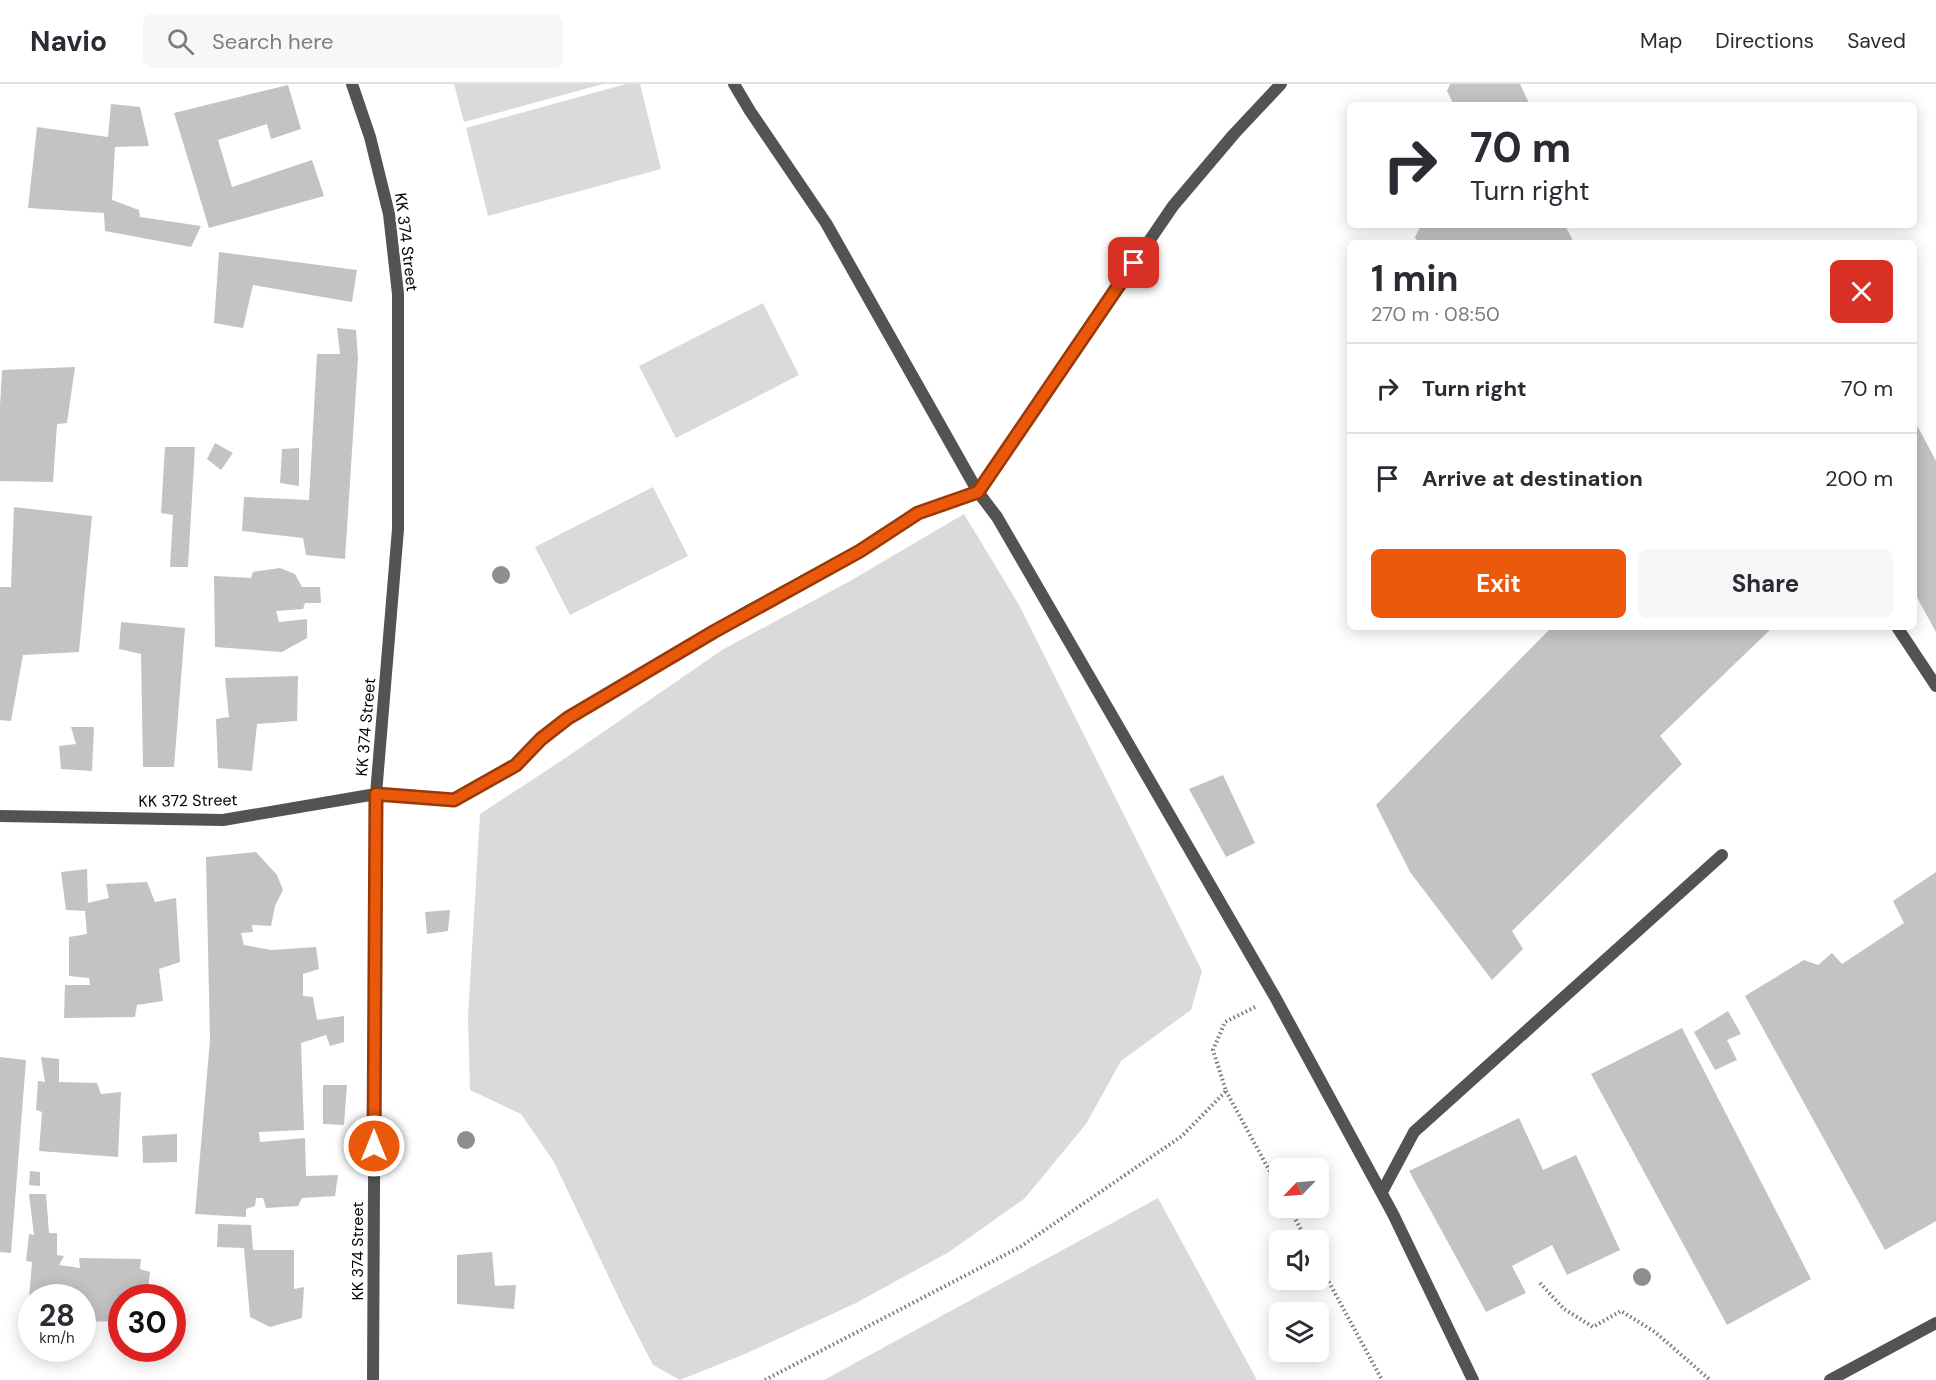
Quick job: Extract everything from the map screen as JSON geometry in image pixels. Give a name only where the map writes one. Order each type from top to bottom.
[{"type":"street","name":"KK 374 Street","points":[[352,84],[370,137],[389,214],[398,294],[398,529],[376,794],[373,1380]]},
{"type":"street","points":[[734,84],[826,223],[978,492],[997,517],[1275,998],[1382,1192],[1473,1380]]},
{"type":"street","points":[[978,492],[1173,206],[1234,134],[1281,84]]},
{"type":"street","name":"KK 372 Street","points":[[0,816],[223,819],[376,794],[454,800],[516,765],[541,739],[568,718],[722,627],[860,551],[918,513],[978,492]]},
{"type":"street","points":[[1899,630],[1936,686]]},
{"type":"street","points":[[1382,1192],[1414,1132],[1722,855]]},
{"type":"street","points":[[1830,1380],[1936,1323]]},
{"type":"path","points":[[1269,1170],[1226,1091],[1214,1050],[1226,1022],[1275,998]]},
{"type":"path","points":[[765,1380],[1020,1247],[1182,1136],[1226,1091]]},
{"type":"path","points":[[1329,1282],[1382,1380]]},
{"type":"path","points":[[1540,1283],[1564,1309],[1593,1327],[1621,1311],[1655,1332],[1710,1380]]},
{"type":"shaded area","points":[[454,84],[603,84],[464,122]]},
{"type":"shaded area","points":[[626,84],[640,84],[661,169],[488,216],[466,128]]},
{"type":"shaded area","points":[[763,303],[799,375],[676,438],[639,366]]},
{"type":"shaded area","points":[[653,487],[688,556],[570,615],[535,547]]},
{"type":"shaded area","points":[[964,514],[1019,605],[1202,971],[1191,1010],[1121,1061],[1086,1124],[1025,1198],[949,1252],[856,1303],[745,1354],[680,1380],[653,1365],[554,1162],[521,1114],[470,1090],[468,1017],[480,814],[722,650],[850,581]]},
{"type":"shaded area","points":[[1158,1198],[1257,1380],[824,1380]]},
{"type":"building","points":[[1450,84],[1520,84],[1529,102],[1452,102],[1447,91]]},
{"type":"building","points":[[288,85],[301,129],[271,139],[267,124],[218,140],[232,187],[312,160],[324,196],[209,228],[174,113]]},
{"type":"building","points":[[111,104],[140,107],[149,146],[115,147],[112,200],[139,210],[140,217],[201,226],[191,247],[105,231],[104,213],[28,208],[37,127],[108,137]]},
{"type":"building","points":[[1420,228],[1566,228],[1572,240],[1416,240],[1415,237]]},
{"type":"building","points":[[219,252],[357,270],[352,302],[253,285],[243,328],[214,323]]},
{"type":"building","points":[[337,328],[356,330],[358,359],[345,559],[306,555],[303,538],[242,531],[244,497],[309,500],[317,354],[340,354]]},
{"type":"building","points":[[75,367],[67,423],[57,424],[53,482],[0,481],[2,370]]},
{"type":"building","points":[[1917,428],[1936,461],[1936,632],[1917,597]]},
{"type":"building","points":[[215,443],[233,453],[221,470],[207,459]]},
{"type":"building","points":[[165,447],[195,447],[188,567],[170,567],[173,515],[161,513]]},
{"type":"building","points":[[299,448],[299,486],[280,483],[282,449]]},
{"type":"building","points":[[14,507],[92,516],[79,652],[23,655],[11,721],[0,720],[0,587],[11,587]]},
{"type":"building","points":[[280,568],[295,574],[302,587],[320,587],[321,603],[305,603],[303,609],[276,611],[279,622],[307,619],[307,638],[282,652],[215,647],[214,576],[251,578],[253,572]]},
{"type":"building","points":[[121,622],[185,628],[174,767],[143,767],[141,654],[119,649]]},
{"type":"building","points":[[1549,630],[1770,630],[1660,736],[1682,764],[1512,931],[1523,949],[1492,980],[1410,872],[1376,805]]},
{"type":"building","points":[[298,676],[297,721],[257,724],[252,771],[218,768],[216,719],[229,717],[225,678]]},
{"type":"building","points":[[71,727],[94,727],[92,771],[61,769],[59,746],[76,744]]},
{"type":"building","points":[[1223,775],[1255,843],[1226,857],[1189,789]]},
{"type":"building","points":[[256,852],[277,875],[283,890],[275,906],[271,926],[252,925],[253,932],[241,933],[244,945],[271,950],[316,947],[319,969],[303,974],[303,996],[313,997],[317,1020],[344,1016],[344,1042],[330,1046],[326,1035],[301,1043],[304,1130],[259,1132],[260,1142],[305,1138],[306,1176],[338,1175],[335,1196],[302,1198],[298,1206],[266,1208],[263,1198],[256,1198],[255,1206],[246,1209],[246,1217],[195,1214],[210,1040],[206,857]]},
{"type":"building","points":[[87,869],[88,903],[109,898],[106,884],[147,882],[155,902],[176,898],[180,962],[159,969],[163,1001],[137,1005],[135,1017],[64,1018],[65,985],[90,985],[89,978],[69,976],[69,937],[87,934],[85,911],[66,910],[61,872]]},
{"type":"building","points":[[1936,872],[1936,1221],[1885,1250],[1745,996],[1804,960],[1818,965],[1832,953],[1842,964],[1904,923],[1893,901]]},
{"type":"building","points":[[450,910],[448,931],[427,934],[425,912]]},
{"type":"building","points":[[1728,1011],[1741,1034],[1727,1040],[1737,1060],[1715,1070],[1694,1032]]},
{"type":"building","points":[[1682,1028],[1811,1279],[1727,1325],[1591,1074]]},
{"type":"building","points":[[0,1057],[26,1060],[11,1253],[0,1252]]},
{"type":"building","points":[[41,1057],[59,1059],[59,1082],[97,1083],[101,1094],[121,1092],[118,1157],[39,1151],[42,1112],[36,1110],[38,1081],[45,1082]]},
{"type":"building","points":[[323,1085],[347,1085],[344,1125],[323,1124]]},
{"type":"building","points":[[1519,1118],[1543,1170],[1576,1155],[1620,1250],[1567,1275],[1552,1245],[1512,1266],[1526,1293],[1486,1312],[1409,1171]]},
{"type":"building","points":[[177,1134],[177,1162],[143,1163],[142,1136]]},
{"type":"building","points":[[30,1171],[40,1172],[40,1186],[29,1185]]},
{"type":"building","points":[[29,1194],[46,1194],[49,1233],[57,1233],[57,1255],[64,1256],[59,1265],[80,1268],[79,1258],[141,1259],[140,1269],[150,1272],[149,1284],[108,1284],[108,1321],[96,1322],[96,1284],[30,1284],[32,1262],[26,1261],[29,1234],[34,1235]]},
{"type":"building","points":[[218,1224],[251,1225],[253,1250],[294,1250],[294,1289],[304,1287],[302,1318],[270,1327],[250,1317],[244,1248],[217,1247]]},
{"type":"building","points":[[492,1252],[495,1286],[516,1285],[514,1309],[457,1304],[457,1255]]},
{"type":"route","points":[[374,1146],[376,794],[454,800],[482,782],[516,765],[541,739],[568,718],[750,610],[860,551],[918,513],[978,492],[1134,263]]}]
